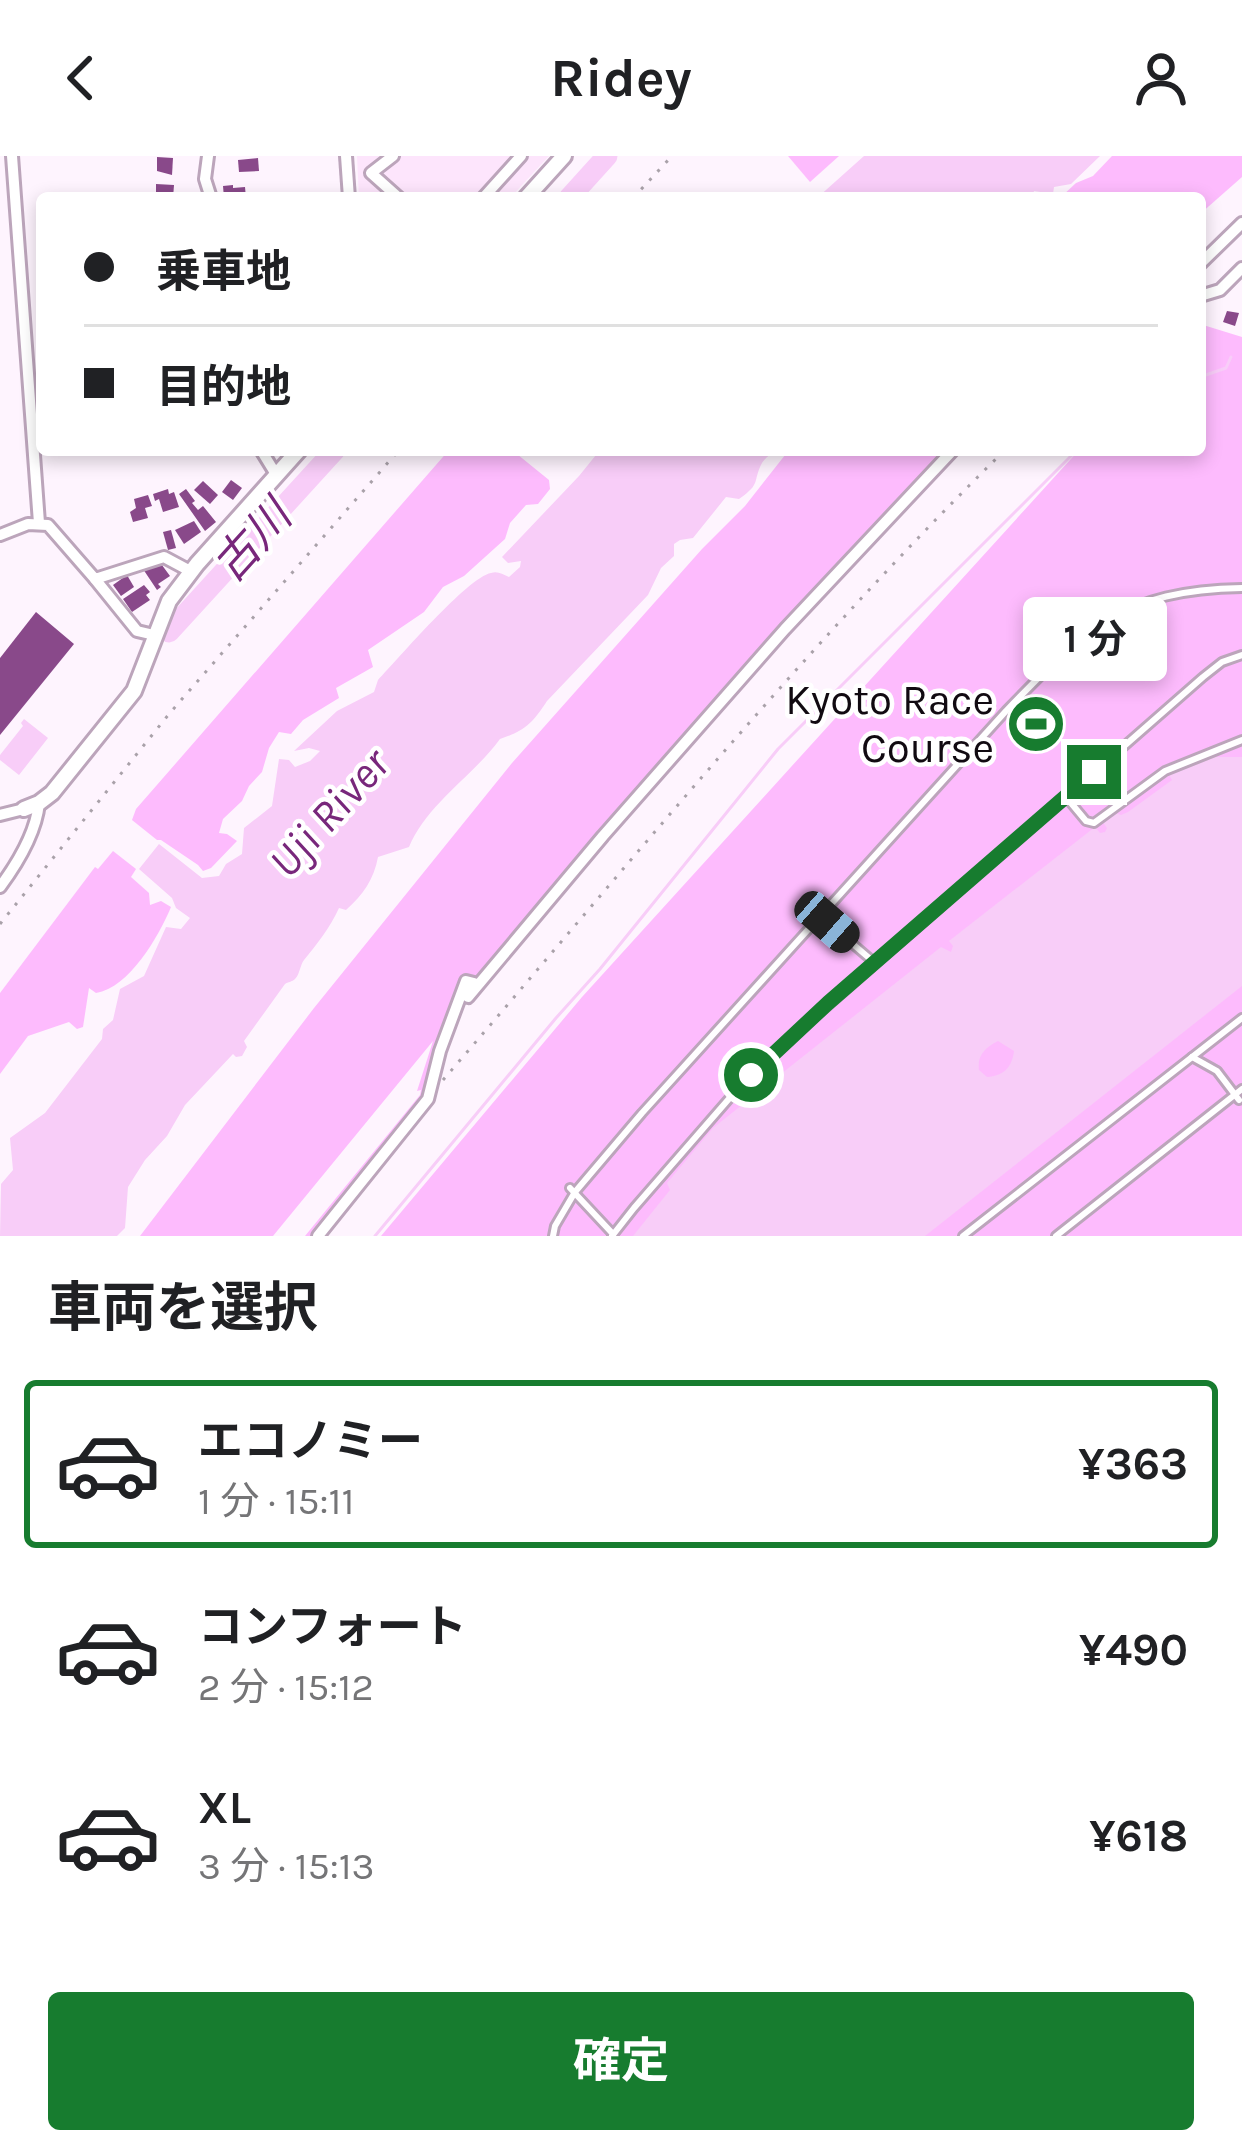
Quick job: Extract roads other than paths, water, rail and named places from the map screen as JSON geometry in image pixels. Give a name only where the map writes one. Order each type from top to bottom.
[{"type":"street","points":[[12,156],[39,524]]},
{"type":"street","points":[[208,156],[209,192]]},
{"type":"street","points":[[346,156],[348,192]]},
{"type":"street","points":[[347,174],[371,173],[392,156]]},
{"type":"street","points":[[488,192],[521,156]]},
{"type":"street","points":[[531,192],[564,156]]},
{"type":"street","points":[[371,173],[392,192]]},
{"type":"street","points":[[1206,259],[1242,223]]},
{"type":"street","points":[[1206,294],[1220,290],[1242,268]]},
{"type":"street","points":[[265,456],[277,476]]},
{"type":"street","points":[[0,814],[32,806],[52,794],[127,701],[169,601],[294,456]]},
{"type":"street","points":[[317,1236],[428,1099],[466,981],[474,983],[468,997],[785,629],[947,456]]},
{"type":"street","points":[[0,535],[28,524],[48,526],[137,631],[154,635]]},
{"type":"street","points":[[95,578],[164,557],[192,572]]},
{"type":"street","points":[[0,887],[38,817],[32,806]]},
{"type":"lane","points":[[553,1236],[572,1190],[1061,654],[1088,632],[1141,602],[1191,590],[1242,588]]},
{"type":"lane","points":[[572,1190],[613,1235],[734,1093],[813,1017],[1203,677],[1222,662],[1242,655]]},
{"type":"lane","points":[[1066,797],[1086,821],[1094,823],[1165,771],[1242,740]]},
{"type":"lane","points":[[827,922],[875,963]]},
{"type":"lane","points":[[963,1236],[1242,1018]]},
{"type":"lane","points":[[1055,1236],[1239,1095],[1216,1071],[1192,1057]]},
{"type":"water","points":[[864,156],[1100,156],[1071,184],[1054,187],[1053,192],[824,192]]},
{"type":"water","name":"Uji River","points":[[595,456],[769,456],[751,489],[739,499],[726,497],[693,538],[674,544],[674,556],[661,568],[648,595],[532,721],[500,739],[439,804],[409,847],[378,857],[367,886],[346,910],[339,908],[297,977],[285,984],[244,1041],[247,1047],[242,1056],[233,1054],[185,1105],[167,1136],[145,1160],[128,1187],[125,1228],[117,1236],[0,1236],[1,1184],[13,1170],[10,1138],[45,1113],[102,1039],[103,1029],[113,1020],[120,989],[144,976],[166,927],[181,929],[190,918],[139,869],[159,844],[202,878],[219,876],[226,864],[242,854],[244,828],[272,806],[279,759],[295,767],[310,761],[320,751],[294,751],[337,711],[374,692],[378,680],[450,603],[480,578],[496,572],[509,577],[520,567],[521,561],[508,563],[502,557]]},
{"type":"water","points":[[24,719],[48,738],[19,775],[0,755]]},
{"type":"water","points":[[1214,757],[1242,757],[1242,986],[925,1236],[633,1236],[670,1190],[667,1183],[713,1128],[941,947],[951,952],[949,941],[1095,827],[1105,832],[1102,821],[1113,812],[1128,812],[1172,780],[1168,773]],"holes":[[[998,1041],[1014,1051],[1002,1073],[987,1077],[979,1070],[983,1053]]]},
{"type":"waterway","name":"古川","points":[[574,192],[607,156]]},
{"type":"waterway","points":[[1206,375],[1226,368],[1231,357]]},
{"type":"waterway","name":"古川","points":[[169,632],[330,456]]},
{"type":"waterway","points":[[375,1236],[778,749],[1071,456]]},
{"type":"place","name":"Kyoto Race Course","points":[[1036,724]]}]
